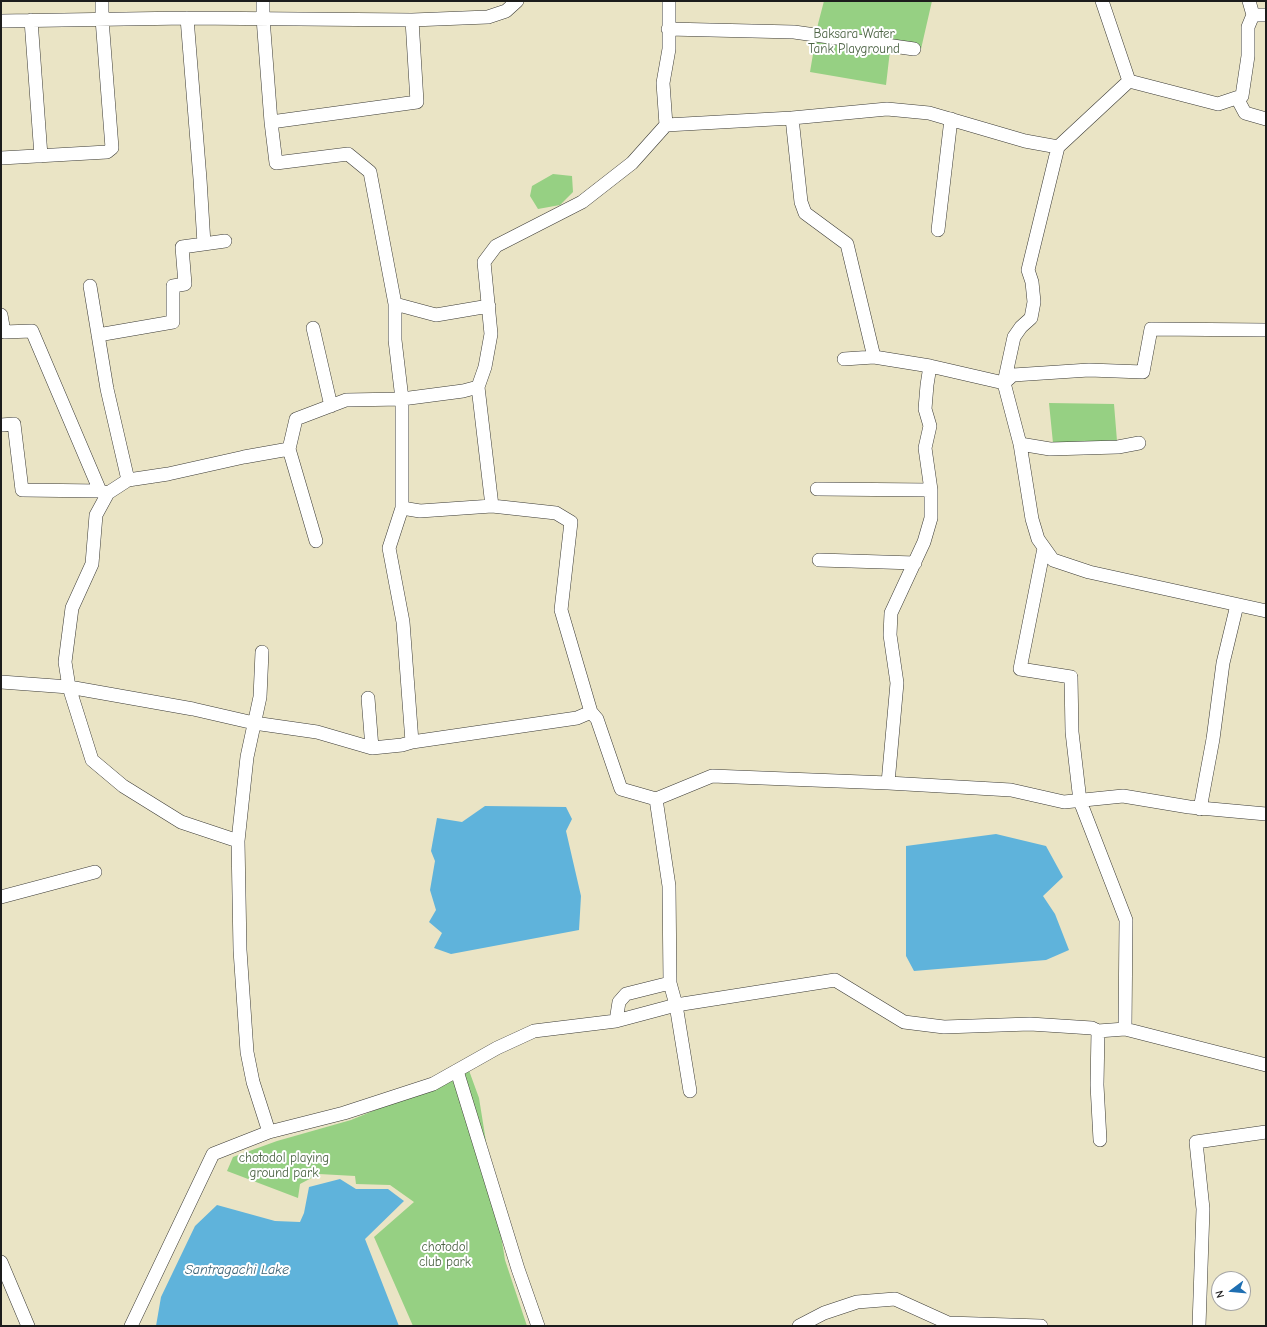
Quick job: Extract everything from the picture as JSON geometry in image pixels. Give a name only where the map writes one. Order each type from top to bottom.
[{"type":"street","points":[[1,158],[107,152],[112,148],[102,19],[102,1]]},
{"type":"street","points":[[263,1],[271,122],[276,163],[348,154],[370,172],[395,304],[395,340],[402,399],[402,508],[389,548],[403,622],[412,742]]},
{"type":"street","points":[[1,21],[187,18],[412,20],[488,17],[506,11],[517,1]]},
{"type":"street","points":[[666,125],[663,83],[669,49],[669,1]]},
{"type":"street","points":[[1102,1],[1129,81]]},
{"type":"street","points":[[1129,81],[1218,104],[1242,96],[1248,56],[1248,27],[1253,15],[1249,1]]},
{"type":"street","points":[[1253,15],[1266,15]]},
{"type":"street","points":[[187,18],[204,244]]},
{"type":"street","points":[[31,20],[41,156]]},
{"type":"street","points":[[271,122],[417,102],[412,20]]},
{"type":"street","points":[[668,29],[794,32],[914,49]]},
{"type":"street","points":[[1129,81],[1058,147],[1028,270],[1032,282],[1034,302],[1031,318],[1014,337],[1004,383],[1020,444],[1032,519],[1038,539],[1053,560],[1089,572],[1266,612]]},
{"type":"street","points":[[1237,98],[1245,113],[1266,119]]},
{"type":"street","points":[[492,506],[478,387],[485,367],[491,334],[484,262],[496,246],[582,202],[632,163],[666,125],[792,118],[887,109],[929,113],[1025,141],[1058,147]]},
{"type":"street","points":[[792,118],[801,202],[805,213],[847,244],[874,357]]},
{"type":"street","points":[[938,230],[950,119]]},
{"type":"street","points":[[98,335],[173,322],[174,286],[185,284],[182,247],[225,241]]},
{"type":"street","points":[[90,286],[107,389],[128,480]]},
{"type":"street","points":[[395,304],[436,315],[489,306]]},
{"type":"street","points":[[1,315],[2,332],[32,331],[104,492],[96,516],[92,564],[72,608],[65,662],[69,687],[92,760],[124,786],[181,822],[238,841]]},
{"type":"street","points":[[313,328],[332,406]]},
{"type":"street","points":[[1004,383],[1013,375],[1089,370],[1143,372],[1151,329],[1266,330]]},
{"type":"street","points":[[844,359],[874,357],[930,366],[1004,383]]},
{"type":"street","points":[[888,783],[897,683],[890,635],[891,613],[915,563],[932,518],[931,490],[925,448],[930,426],[925,409],[930,366]]},
{"type":"street","points":[[316,541],[289,449],[296,419],[346,400],[402,399],[463,391],[478,387]]},
{"type":"street","points":[[1,424],[14,424],[22,490],[104,492],[128,480],[168,474],[244,457],[289,449]]},
{"type":"street","points":[[1020,444],[1050,449],[1118,447],[1139,443]]},
{"type":"street","points":[[817,489],[931,490]]},
{"type":"street","points":[[402,508],[420,511],[492,506],[556,513],[571,522],[561,610],[591,712],[597,719],[622,789],[656,799],[712,776],[888,783],[1011,790],[1064,802],[1123,796],[1200,808],[1266,814]]},
{"type":"street","points":[[1044,548],[1020,669],[1071,677],[1072,732],[1080,801],[1126,920],[1125,1029]]},
{"type":"street","points":[[819,560],[915,563]]},
{"type":"street","points":[[1200,808],[1213,739],[1223,663],[1237,606]]},
{"type":"street","points":[[262,652],[260,697],[247,757],[238,841],[240,950],[247,1052],[253,1082],[269,1132]]},
{"type":"street","points":[[1,682],[69,687],[192,709],[254,723],[317,732],[372,748],[402,746],[412,742],[577,718],[591,712]]},
{"type":"street","points":[[368,698],[372,748]]},
{"type":"street","points":[[656,799],[669,886],[670,983],[676,1005],[690,1091]]},
{"type":"street","points":[[1,897],[95,872]]},
{"type":"street","points":[[131,1326],[213,1154],[269,1132],[344,1113],[432,1084],[497,1048],[534,1031],[616,1021],[676,1005],[836,980],[904,1022],[944,1027],[1030,1024],[1092,1028],[1098,1031],[1125,1029],[1266,1065]]},
{"type":"street","points":[[616,1021],[619,1002],[626,994],[670,983]]},
{"type":"street","points":[[1098,1031],[1097,1085],[1100,1140]]},
{"type":"street","points":[[457,1071],[518,1269],[538,1326]]},
{"type":"street","points":[[1199,1326],[1203,1209],[1196,1142],[1266,1132]]},
{"type":"street","points":[[1,1262],[28,1326]]},
{"type":"street","points":[[799,1326],[824,1313],[857,1302],[895,1299],[948,1325],[1041,1326]]},
{"type":"green space","name":"Baksara Water Tank Playground","points":[[824,1],[932,1],[921,49],[891,42],[886,85],[810,72],[818,24]]},
{"type":"green space","points":[[553,174],[572,176],[573,192],[560,205],[538,209],[530,196],[532,186]]},
{"type":"green space","points":[[1049,403],[1114,404],[1117,441],[1053,443]]},
{"type":"green space","name":"chotodol club park","points":[[467,1065],[479,1098],[505,1260],[527,1326],[413,1326],[374,1237],[414,1202],[390,1185],[356,1184],[355,1176],[319,1174],[300,1184],[298,1198],[227,1171],[233,1157],[277,1141],[351,1120],[433,1086]]},
{"type":"water","points":[[485,806],[566,807],[572,819],[566,831],[581,896],[579,930],[451,954],[434,948],[442,933],[429,922],[436,910],[430,890],[435,861],[431,851],[437,818],[462,822]]},
{"type":"water","points":[[996,834],[1046,846],[1063,877],[1043,896],[1055,914],[1069,950],[1046,960],[914,971],[906,956],[906,846]]},
{"type":"water","name":"Santragachi Lake","points":[[340,1179],[356,1189],[388,1189],[404,1201],[365,1239],[399,1326],[156,1326],[161,1297],[195,1226],[217,1205],[275,1221],[300,1222],[304,1213],[309,1187]]},
{"type":"park label","name":"chotodol playing ground park","points":[[284,1166]]}]
